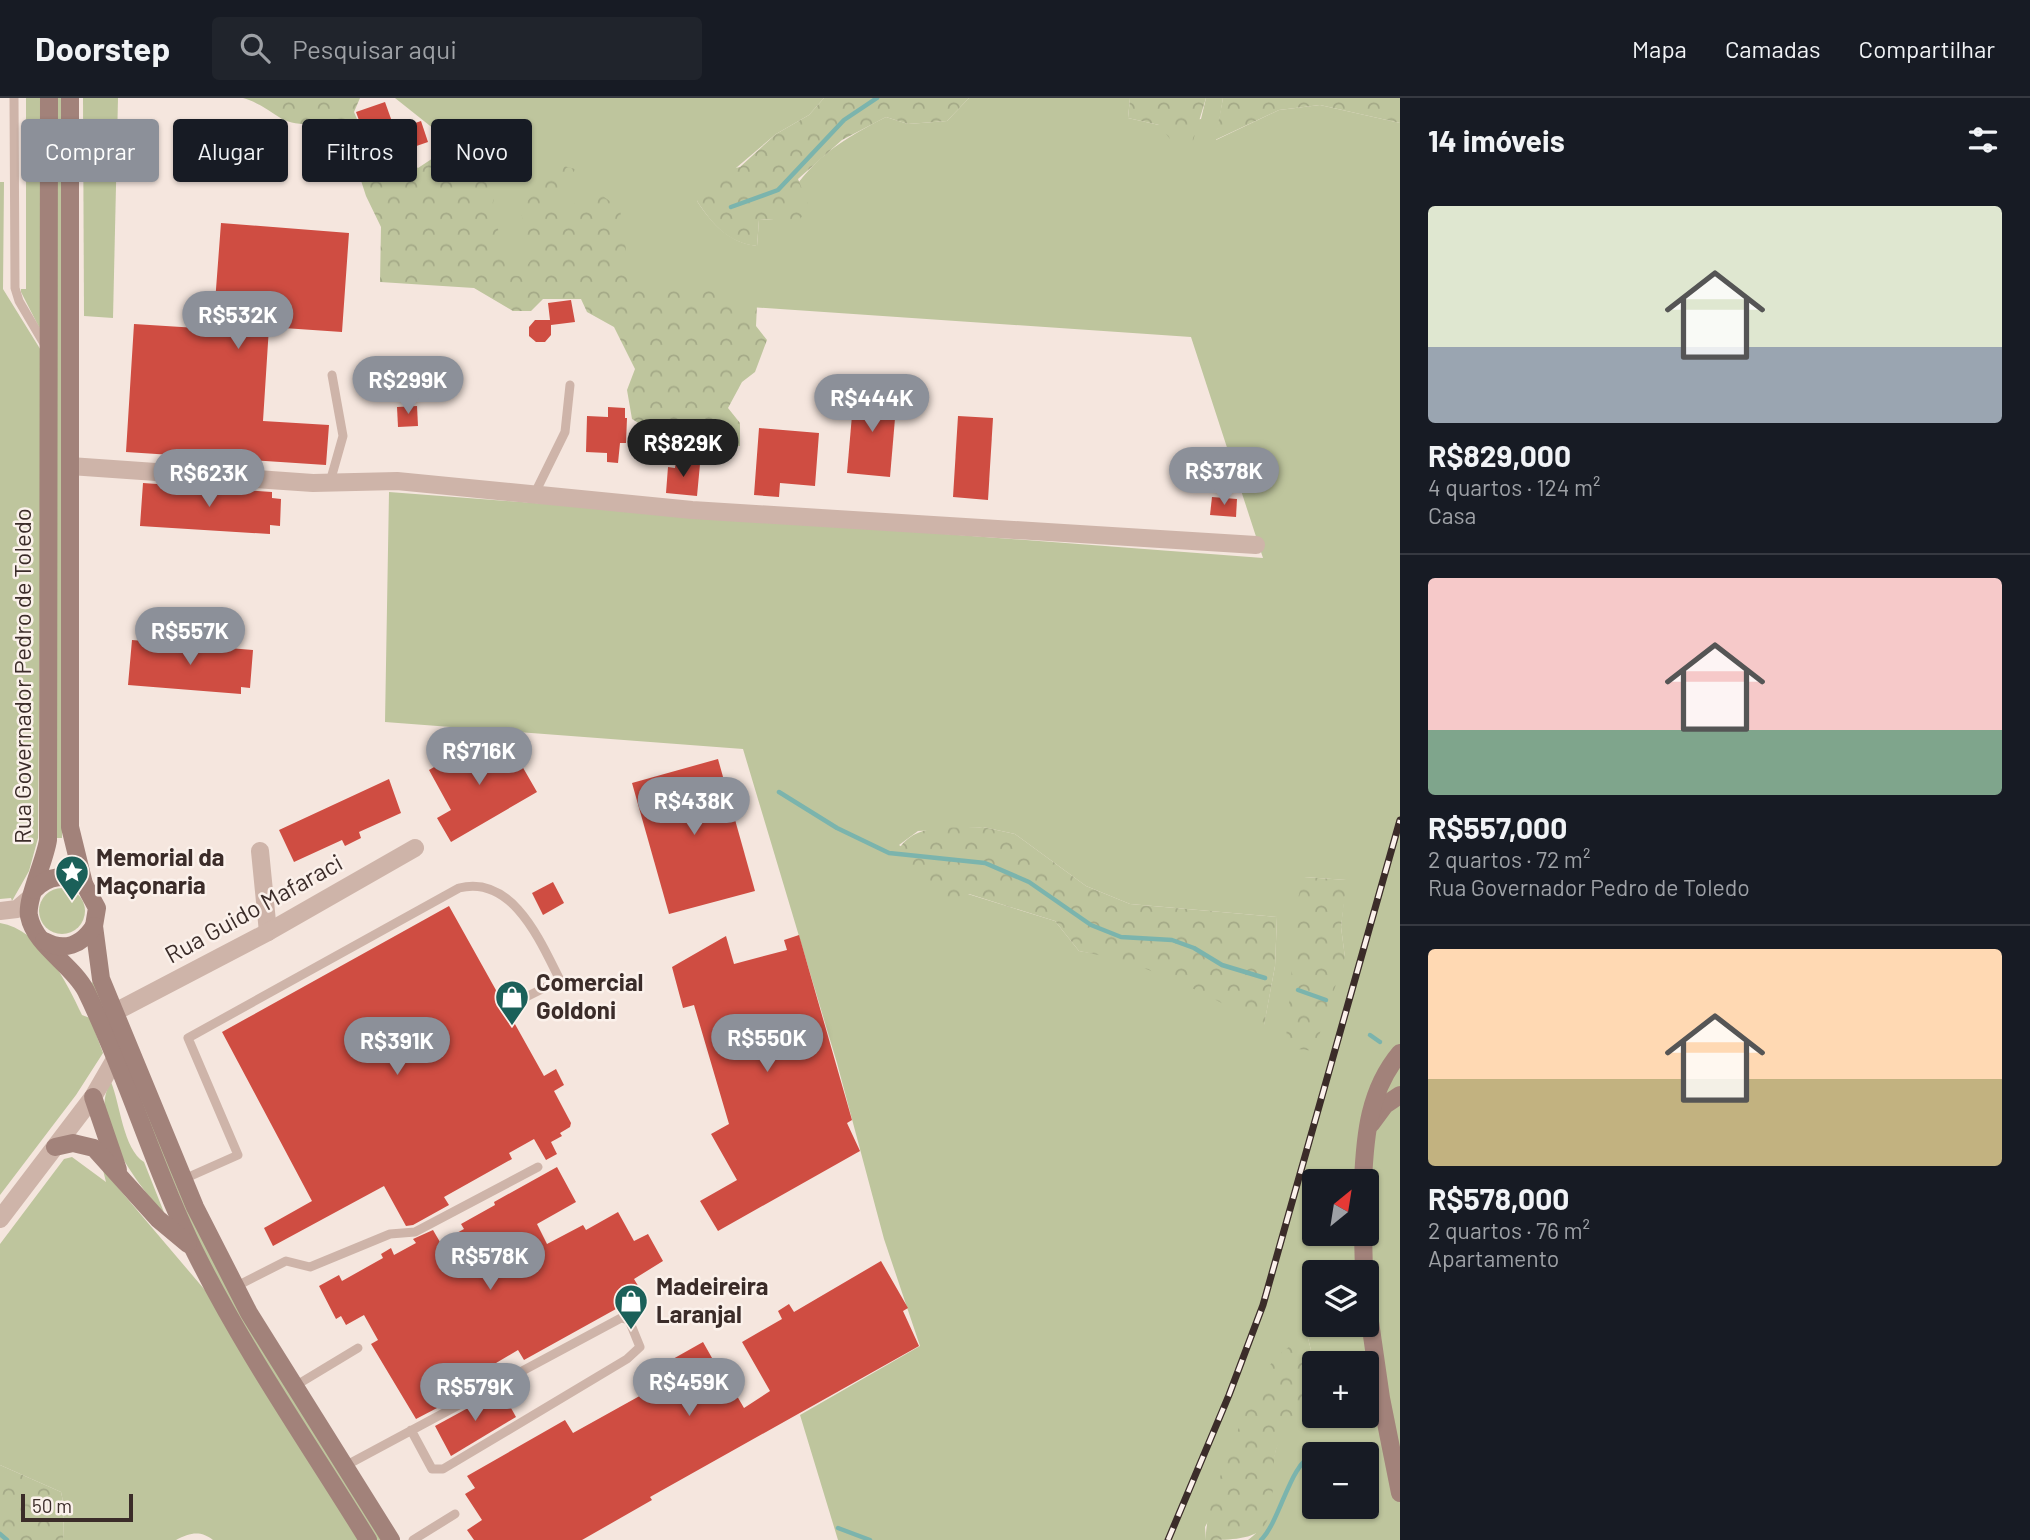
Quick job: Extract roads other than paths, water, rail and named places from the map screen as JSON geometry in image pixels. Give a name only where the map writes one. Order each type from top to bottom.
[{"type":"main road","name":"Rua Governador Pedro de Toledo","points":[[38,934],[29,913],[31,895],[41,873],[48,840],[49,98]]},
{"type":"main road","name":"Rua Governador Pedro de Toledo","points":[[70,98],[70,827],[85,884],[97,908],[94,926],[101,979],[184,1179],[235,1287],[391,1540]]},
{"type":"main road","points":[[31,895],[46,880],[57,877],[72,878],[85,884]]},
{"type":"main road","points":[[38,934],[68,946],[85,938],[94,926]]},
{"type":"main road","points":[[38,934],[85,989],[193,1248],[233,1322],[368,1540]]},
{"type":"main road","points":[[1364,1169],[1367,1130],[1381,1080],[1400,1053]]},
{"type":"main road","points":[[1367,1130],[1385,1105],[1400,1095]]},
{"type":"main road","points":[[93,1097],[120,1176]]},
{"type":"main road","points":[[55,1147],[73,1143],[89,1146],[158,1219],[193,1248]]},
{"type":"main road","points":[[1372,1337],[1400,1493]]},
{"type":"street","points":[[70,466],[330,482],[397,481],[692,510],[1256,545]]},
{"type":"street","name":"Rua Guido Mafaraci","points":[[115,1012],[268,932],[415,848]]},
{"type":"street","points":[[260,851],[268,932]]},
{"type":"street","points":[[31,895],[5,911],[38,934]]},
{"type":"street","points":[[0,1219],[93,1097],[115,1059]]},
{"type":"lane","points":[[14,98],[15,288],[19,302],[49,352]]},
{"type":"lane","points":[[330,482],[343,436],[332,376]]},
{"type":"lane","points":[[535,493],[565,432],[570,386]]},
{"type":"lane","points":[[184,1179],[238,1155],[188,1038],[459,888],[481,887],[504,898],[519,910],[530,923],[560,980],[518,1001]]},
{"type":"lane","points":[[235,1287],[281,1262],[293,1261],[310,1267],[390,1234],[415,1232],[538,1167]]},
{"type":"lane","points":[[345,1466],[411,1430],[621,1318],[629,1321],[640,1342],[640,1347],[627,1359],[443,1469],[432,1469],[411,1430]]},
{"type":"lane","points":[[295,1386],[358,1348]]},
{"type":"lane","points":[[414,1540],[455,1514]]},
{"type":"waterway","points":[[731,207],[778,190],[844,120],[877,98]]},
{"type":"waterway","points":[[779,792],[837,828],[889,853],[985,863],[1029,882],[1091,925],[1121,937],[1172,940],[1194,948],[1222,965],[1265,978]]},
{"type":"waterway","points":[[1298,990],[1326,1000]]},
{"type":"waterway","points":[[1370,1035],[1380,1042]]},
{"type":"waterway","points":[[1261,1540],[1302,1464]]},
{"type":"waterway","points":[[838,1528],[870,1540]]},
{"type":"waterway","points":[[0,1534],[7,1540]]},
{"type":"railway","points":[[1168,1540],[1229,1395],[1263,1305],[1400,820]]},
{"type":"place","name":"Memorial da Maçonaria","points":[[72,902]]},
{"type":"place","name":"Comercial Goldoni","points":[[512,1027]]},
{"type":"place","name":"Madeireira Laranjal","points":[[631,1331]]}]
